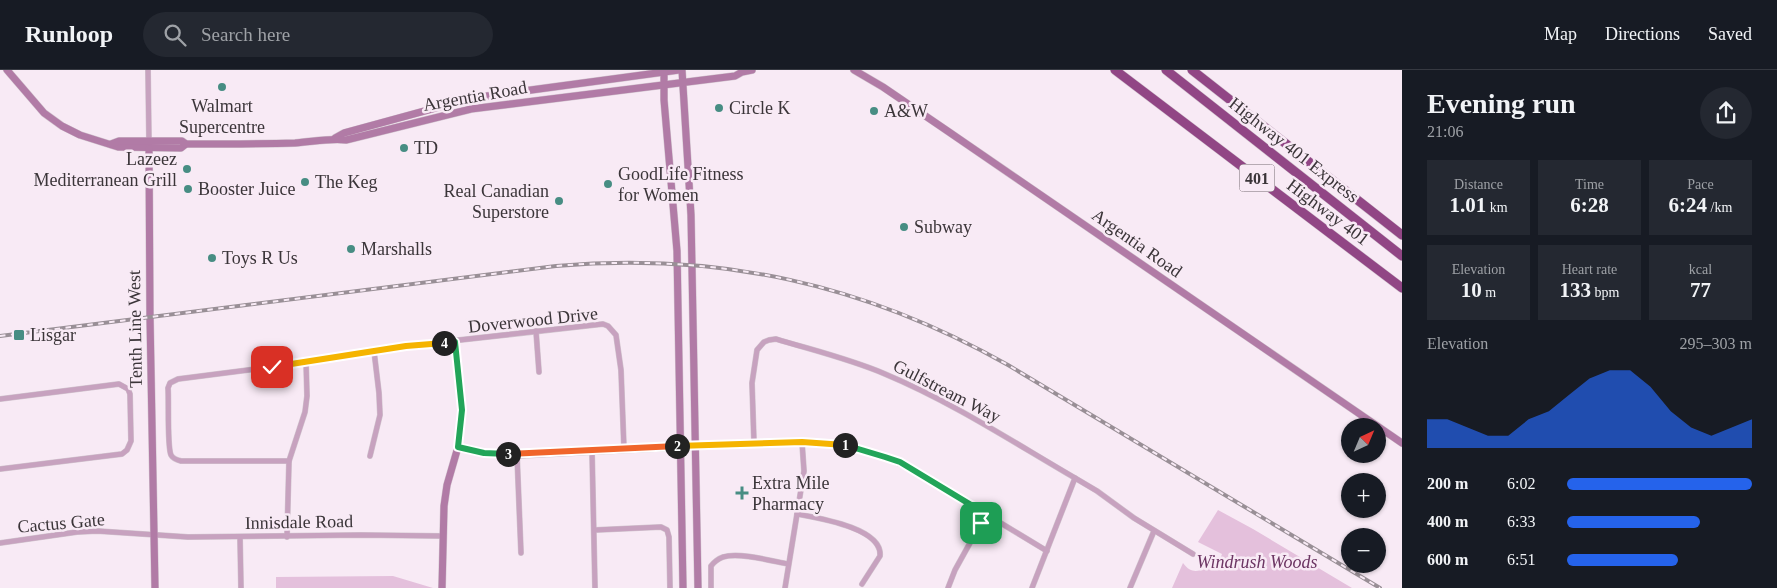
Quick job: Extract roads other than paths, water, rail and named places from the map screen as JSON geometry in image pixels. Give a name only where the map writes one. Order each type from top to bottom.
[{"type":"highway","name":"Highway 401","points":[[1115,70],[1402,288]]},
{"type":"highway","name":"Highway 401 Express","points":[[1166,70],[1402,256]]},
{"type":"highway","name":"401","points":[[1192,70],[1402,235]]},
{"type":"street","name":"Argentia Road","points":[[7,70],[36,105],[53,120],[80,136],[111,144],[118,148],[181,148],[186,144]]},
{"type":"street","name":"Tenth Line West","points":[[148,70],[150,331],[155,588]]},
{"type":"street","name":"Argentia Road","points":[[333,139],[344,133],[458,101],[680,70]]},
{"type":"street","points":[[680,70],[691,215],[698,588]]},
{"type":"street","name":"Argentia Road","points":[[111,144],[119,141],[149,140],[182,141],[186,144],[292,143],[333,139],[346,140],[471,109],[735,76],[741,71],[752,70]]},
{"type":"street","name":"Argentia Road","points":[[854,70],[926,116],[1402,443]]},
{"type":"street","points":[[664,71],[676,251],[683,588]]},
{"type":"street","name":"Doverwood Drive","points":[[289,461],[175,460],[171,455],[170,444],[168,388],[170,383],[178,379],[272,367],[406,346],[603,324],[608,326],[616,335],[621,370],[624,449]]},
{"type":"street","points":[[536,331],[539,372]]},
{"type":"street","name":"Gulfstream Way","points":[[754,443],[752,383],[758,350],[764,342],[776,340],[837,357],[884,373],[957,409],[1076,478],[1154,531],[1193,554]]},
{"type":"street","points":[[442,588],[444,506],[447,485],[458,447],[462,410],[455,342]]},
{"type":"street","points":[[370,456],[380,415],[374,351]]},
{"type":"street","points":[[287,537],[289,461],[305,412],[307,396],[306,361]]},
{"type":"street","points":[[0,399],[119,384],[128,389],[130,394],[131,442],[128,450],[122,454],[0,469]]},
{"type":"street","points":[[458,447],[484,453],[517,454],[754,443],[802,442],[845,445],[885,457],[912,469],[1047,551]]},
{"type":"street","points":[[785,588],[804,471],[802,442]]},
{"type":"street","points":[[592,450],[596,588]]},
{"type":"street","points":[[517,454],[521,553]]},
{"type":"street","points":[[1032,588],[1076,478]]},
{"type":"street","points":[[797,514],[847,525],[877,542],[880,556],[862,584]]},
{"type":"street","points":[[948,588],[955,570],[986,514]]},
{"type":"street","points":[[595,530],[661,527],[667,530],[669,537],[670,588]]},
{"type":"street","name":"Cactus Gate","points":[[0,543],[87,531],[155,534]]},
{"type":"street","points":[[1130,588],[1154,531]]},
{"type":"street","name":"Innisdale Road","points":[[155,534],[188,538],[360,535],[443,536]]},
{"type":"street","points":[[240,537],[241,588]]},
{"type":"street","points":[[711,588],[711,566],[716,560],[725,556],[752,557],[788,564]]},
{"type":"railway","points":[[0,336],[556,266],[617,263],[676,264],[734,270],[790,280],[845,294],[900,313],[954,337],[1008,365],[1380,588]]},
{"type":"place","name":"Walmart Supercentre","points":[[222,87]]},
{"type":"place","name":"Circle K","points":[[719,108]]},
{"type":"place","name":"A&W","points":[[874,111]]},
{"type":"place","name":"TD","points":[[404,148]]},
{"type":"place","name":"Lazeez Mediterranean Grill","points":[[187,169]]},
{"type":"place","name":"The Keg","points":[[305,182]]},
{"type":"place","name":"GoodLife Fitness for Women","points":[[608,184]]},
{"type":"place","name":"Booster Juice","points":[[188,189]]},
{"type":"place","name":"Real Canadian Superstore","points":[[559,201]]},
{"type":"place","name":"Subway","points":[[904,227]]},
{"type":"place","name":"Marshalls","points":[[351,249]]},
{"type":"place","name":"Toys R Us","points":[[212,258]]},
{"type":"place","name":"Lisgar","points":[[19,335]]},
{"type":"place","name":"Extra Mile Pharmacy","points":[[742,493]]},
{"type":"park label","name":"Windrush Woods","points":[[1257,562]]}]
